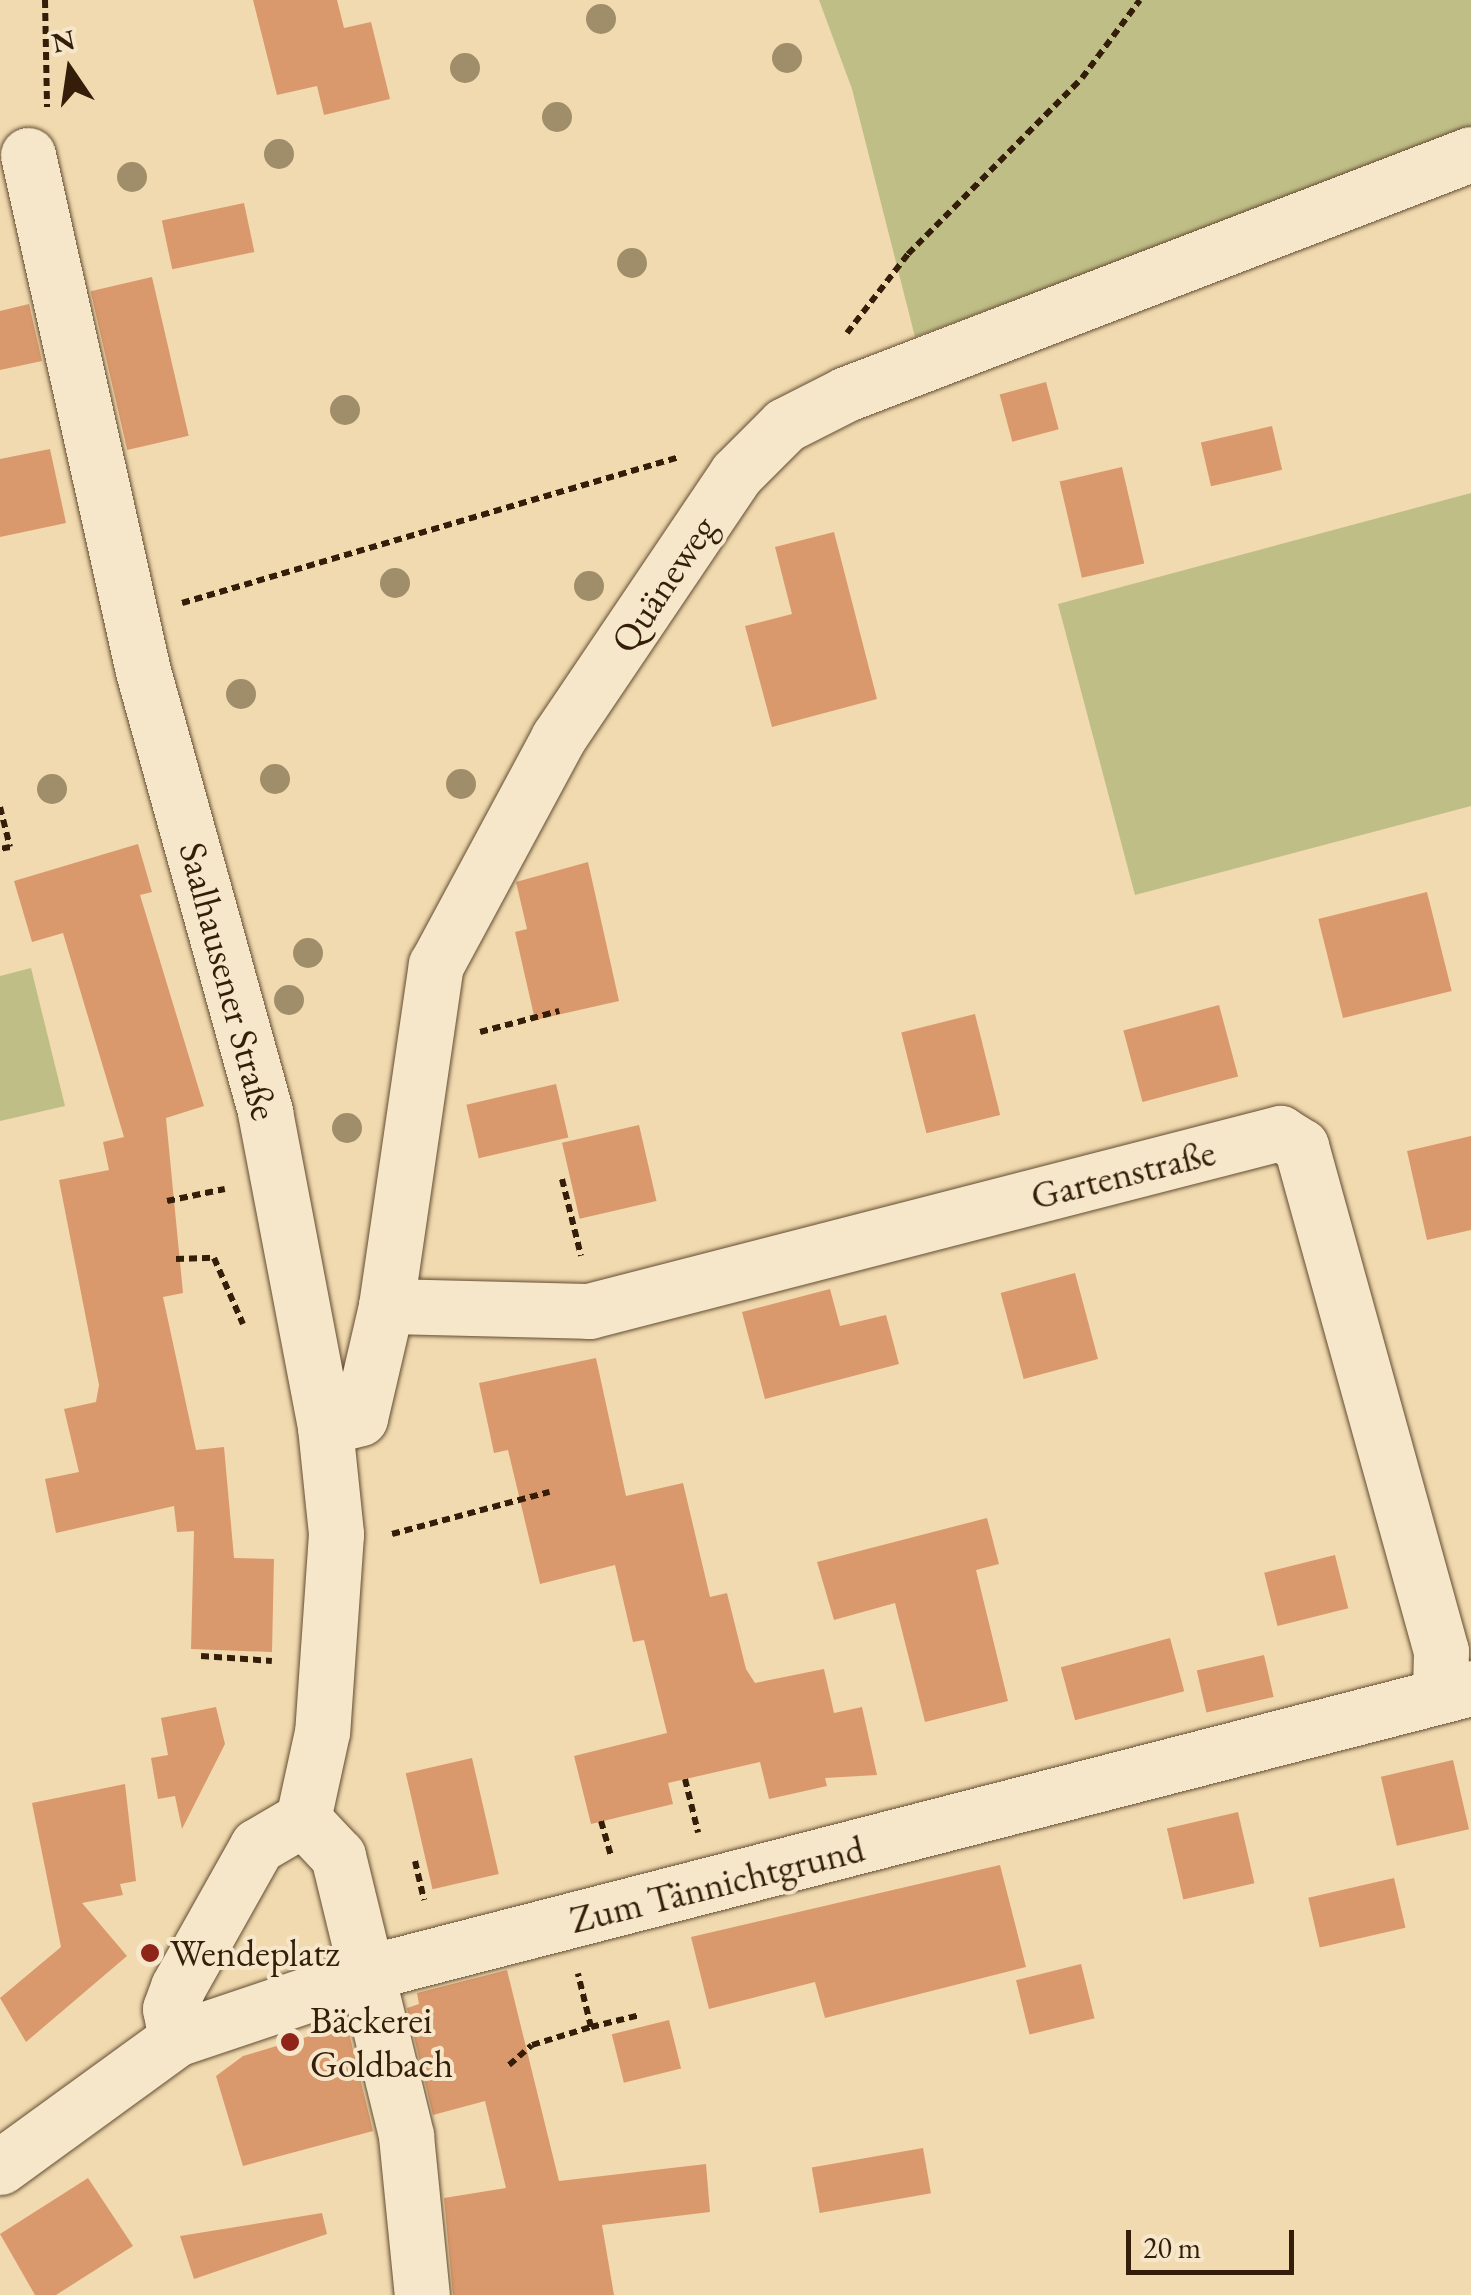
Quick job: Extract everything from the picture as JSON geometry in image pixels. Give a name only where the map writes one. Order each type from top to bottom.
[{"type":"street","name":"Quäneweg","points":[[326,1427],[360,1418],[386,1306],[436,965],[558,738],[736,474],[784,425],[846,394],[1471,154]]},
{"type":"street","name":"Saalhausener Straße","points":[[28,155],[130,618],[265,1112],[326,1427],[335,1553],[322,1732],[303,1819]]},
{"type":"street","name":"Gartenstraße","points":[[386,1306],[589,1311],[1280,1133],[1301,1146],[1441,1651],[1456,1691]]},
{"type":"street","name":"Zum Tännichtgrund","points":[[0,2167],[176,2039],[366,1976],[1404,1712],[1456,1691]]},
{"type":"street","points":[[176,2039],[170,2010],[178,1987],[257,1846],[303,1819],[338,1856],[406,2136],[422,2295]]},
{"type":"path","points":[[28,155],[52,94],[45,0]]},
{"type":"path","points":[[834,350],[908,254],[1082,78],[1140,0]]},
{"type":"path","points":[[130,618],[691,453]]},
{"type":"path","points":[[0,807],[10,846],[0,849]]},
{"type":"path","points":[[462,1037],[559,1011]]},
{"type":"path","points":[[562,1179],[585,1272]]},
{"type":"path","points":[[176,1259],[214,1258],[243,1324]]},
{"type":"path","points":[[380,1537],[549,1492]]},
{"type":"path","points":[[201,1656],[278,1661]]},
{"type":"path","points":[[685,1779],[703,1851]]},
{"type":"path","points":[[415,1861],[426,1907]]},
{"type":"path","points":[[575,1962],[591,2027]]},
{"type":"path","points":[[509,2065],[532,2045],[640,2015]]},
{"type":"shaded area","points":[[819,0],[1471,0],[1471,131],[915,337],[852,89]]},
{"type":"shaded area","points":[[1471,493],[1471,806],[1135,895],[1058,604]]},
{"type":"shaded area","points":[[31,968],[65,1106],[0,1121],[0,976]]},
{"type":"building","points":[[253,0],[337,0],[344,28],[371,22],[390,99],[324,115],[317,86],[277,95]]},
{"type":"building","points":[[244,203],[254,252],[172,269],[162,220]]},
{"type":"building","points":[[152,277],[189,436],[127,450],[91,291]]},
{"type":"building","points":[[29,304],[42,361],[0,370],[0,311]]},
{"type":"building","points":[[1046,382],[1059,429],[1012,442],[1000,394]]},
{"type":"building","points":[[1272,426],[1282,470],[1211,486],[1201,442]]},
{"type":"building","points":[[50,449],[66,523],[0,537],[0,459]]},
{"type":"building","points":[[1122,467],[1144,563],[1082,578],[1060,481]]},
{"type":"building","points":[[834,532],[877,699],[772,727],[745,626],[792,614],[775,547]]},
{"type":"building","points":[[138,844],[152,892],[140,895],[204,1106],[166,1118],[183,1293],[163,1297],[196,1450],[224,1447],[234,1558],[274,1559],[272,1652],[191,1649],[194,1531],[177,1532],[174,1506],[56,1533],[45,1479],[79,1472],[64,1409],[96,1402],[99,1385],[59,1180],[109,1170],[103,1142],[124,1137],[63,933],[32,942],[14,881]]},
{"type":"building","points":[[588,862],[619,1001],[535,1020],[515,932],[527,929],[516,882]]},
{"type":"building","points":[[1427,892],[1452,991],[1343,1018],[1318,919]]},
{"type":"building","points":[[1219,1005],[1238,1076],[1143,1102],[1123,1031]]},
{"type":"building","points":[[975,1014],[1000,1115],[926,1133],[901,1032]]},
{"type":"building","points":[[556,1084],[568,1138],[479,1158],[466,1105]]},
{"type":"building","points":[[639,1125],[657,1201],[580,1219],[562,1143]]},
{"type":"building","points":[[1471,1136],[1471,1230],[1427,1240],[1407,1151]]},
{"type":"building","points":[[1075,1273],[1098,1359],[1024,1379],[1001,1293]]},
{"type":"building","points":[[830,1289],[840,1326],[886,1315],[899,1364],[765,1399],[742,1312]]},
{"type":"building","points":[[596,1358],[626,1496],[683,1483],[710,1597],[727,1593],[746,1669],[755,1683],[824,1669],[834,1713],[862,1707],[877,1775],[825,1778],[827,1786],[769,1799],[760,1762],[668,1783],[673,1804],[591,1824],[574,1756],[667,1733],[644,1640],[633,1642],[615,1565],[540,1584],[508,1450],[494,1453],[479,1383]]},
{"type":"building","points":[[987,1518],[999,1564],[976,1570],[1008,1701],[925,1722],[895,1603],[834,1620],[817,1562]]},
{"type":"building","points":[[1335,1555],[1348,1608],[1277,1626],[1264,1573]]},
{"type":"building","points":[[1170,1638],[1184,1691],[1075,1720],[1061,1667]]},
{"type":"building","points":[[1264,1655],[1274,1697],[1206,1712],[1197,1671]]},
{"type":"building","points":[[216,1707],[225,1744],[182,1829],[175,1796],[158,1799],[151,1758],[168,1755],[161,1718]]},
{"type":"building","points":[[472,1758],[499,1874],[433,1889],[406,1773]]},
{"type":"building","points":[[1453,1760],[1469,1829],[1397,1846],[1381,1777]]},
{"type":"building","points":[[125,1784],[136,1881],[120,1884],[123,1895],[82,1903],[127,1956],[26,2042],[0,1998],[61,1947],[32,1803]]},
{"type":"building","points":[[1238,1812],[1254,1883],[1183,1900],[1167,1828]]},
{"type":"building","points":[[1000,1865],[1026,1967],[825,2018],[815,1982],[709,2009],[691,1937]]},
{"type":"building","points":[[1394,1878],[1405,1928],[1320,1947],[1308,1898]]},
{"type":"building","points":[[1081,1964],[1095,2018],[1030,2035],[1016,1980]]},
{"type":"building","points":[[507,1970],[559,2181],[706,2164],[710,2212],[602,2225],[614,2295],[453,2295],[444,2198],[506,2188],[485,2101],[433,2115],[407,2008],[419,2004],[417,1993]]},
{"type":"building","points":[[669,2020],[681,2069],[624,2083],[612,2034]]},
{"type":"building","points":[[347,2025],[373,2131],[243,2166],[216,2076],[243,2056]]},
{"type":"building","points":[[923,2148],[931,2193],[820,2213],[812,2168]]},
{"type":"building","points":[[88,2178],[133,2246],[56,2295],[35,2295],[0,2234]]},
{"type":"building","points":[[322,2213],[327,2234],[194,2279],[180,2236]]},
{"type":"place","name":"Wendeplatz","points":[[150,1953]]},
{"type":"place","name":"Bäckerei Goldbach","points":[[290,2042]]}]
